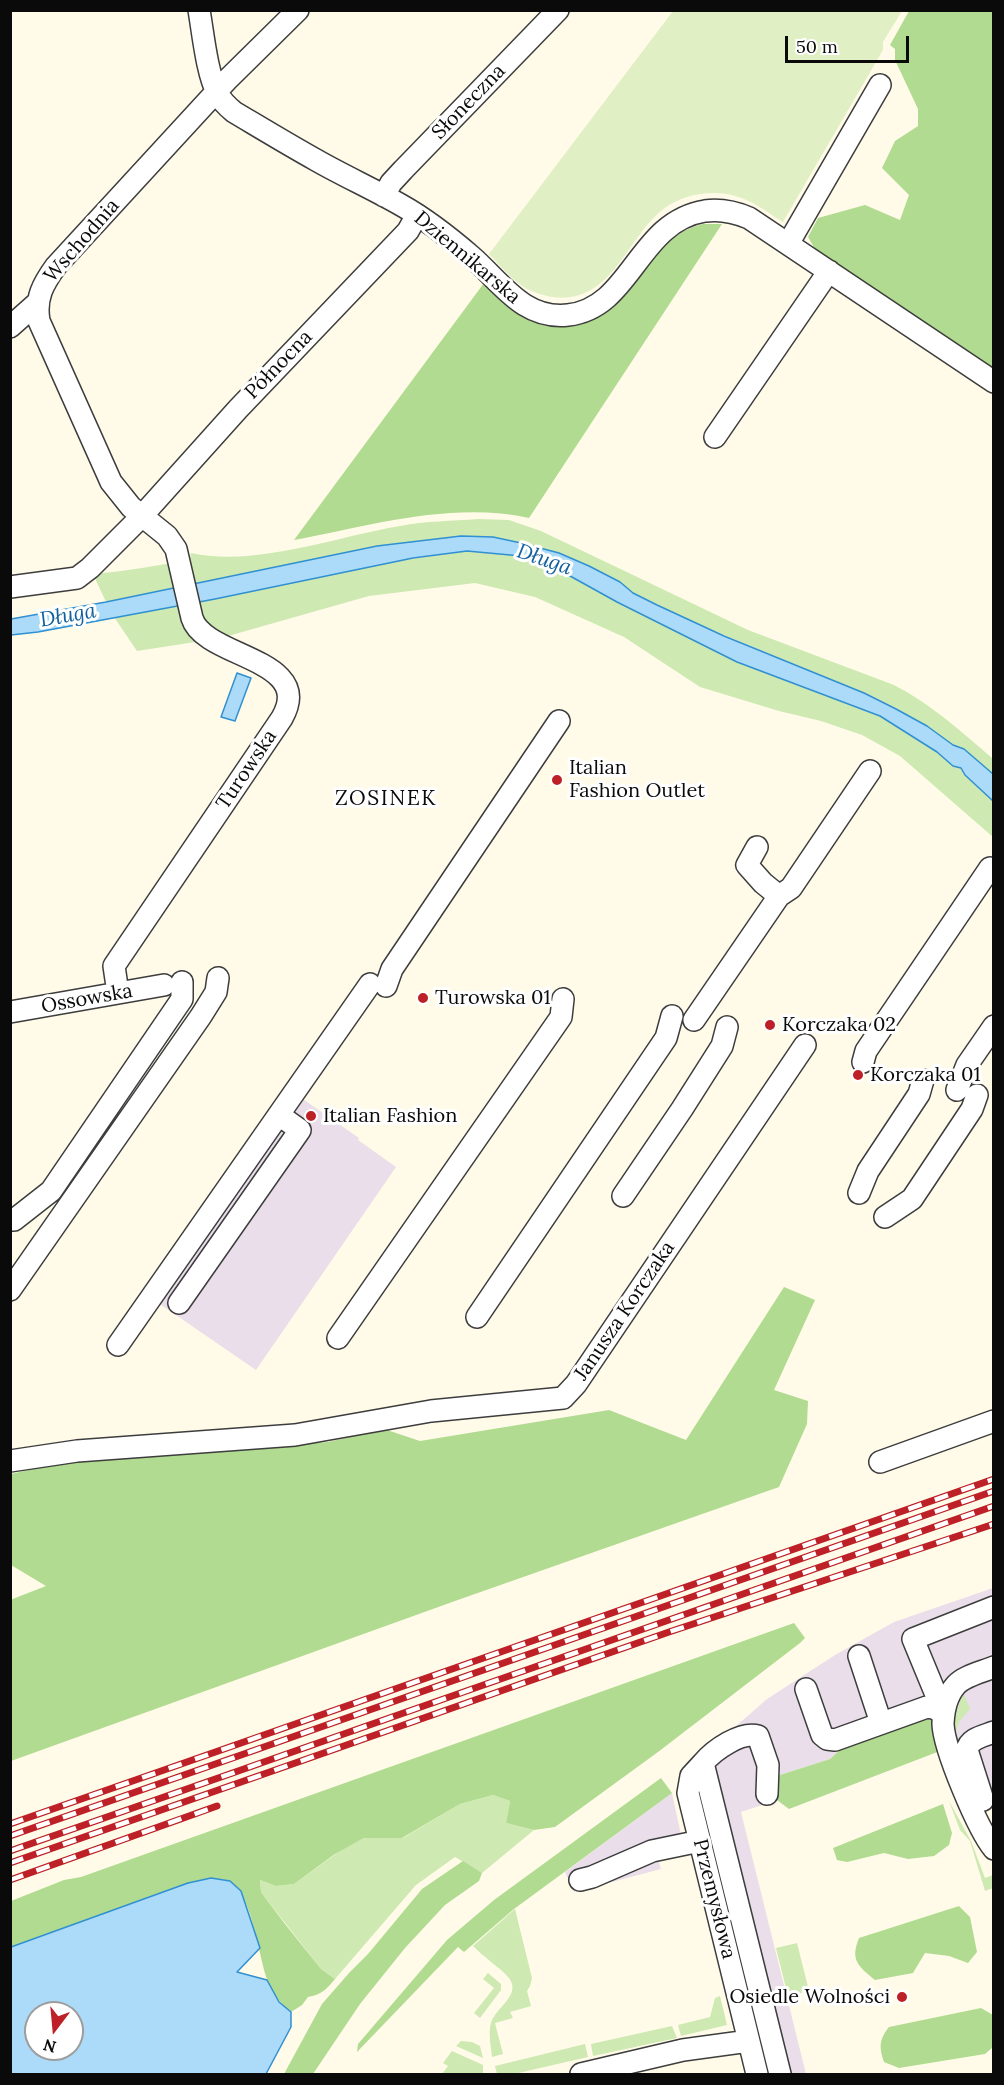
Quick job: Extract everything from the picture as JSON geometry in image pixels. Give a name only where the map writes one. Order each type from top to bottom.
[{"type":"street","name":"Dziennikarska","points":[[198,10],[217,93],[234,112],[417,215],[472,257],[519,309],[559,315],[579,313],[596,306],[611,294],[668,225],[699,212],[717,210],[742,215],[993,382]]},
{"type":"street","name":"Wschodnia","points":[[182,571],[176,549],[167,536],[141,516],[111,482],[39,321],[37,303],[41,289],[56,266],[241,65],[298,10]]},
{"type":"street","name":"Słoneczna","points":[[384,196],[391,183],[403,170],[558,10]]},
{"type":"street","points":[[788,244],[880,85]]},
{"type":"street","name":"Północna","points":[[10,587],[77,578],[90,568],[408,231],[417,215]]},
{"type":"street","points":[[714,437],[829,271]]},
{"type":"street","points":[[10,327],[37,303]]},
{"type":"street","name":"Turowska","points":[[118,993],[114,966],[282,718],[288,704],[286,688],[278,676],[262,664],[212,640],[196,628],[182,571]]},
{"type":"street","points":[[118,1345],[279,1115],[392,969],[559,721]]},
{"type":"street","points":[[694,1020],[779,896],[791,888],[870,771]]},
{"type":"street","points":[[757,847],[747,865],[779,896]]},
{"type":"street","points":[[863,1062],[866,1051],[990,868]]},
{"type":"street","points":[[10,1290],[201,1016],[216,992],[218,978]]},
{"type":"street","name":"Ossowska","points":[[10,1012],[173,984],[182,999],[51,1191],[14,1220]]},
{"type":"street","points":[[338,1338],[561,1017],[563,999]]},
{"type":"street","points":[[477,1317],[666,1038],[672,1016]]},
{"type":"street","points":[[885,1216],[912,1199],[972,1108],[967,1092],[968,1065],[993,1026]]},
{"type":"street","points":[[623,1196],[722,1046],[727,1027]]},
{"type":"street","name":"Janusza Korczaka","points":[[10,1461],[78,1451],[295,1435],[431,1411],[563,1398],[576,1384],[805,1045]]},
{"type":"street","points":[[859,1193],[868,1171],[919,1094],[923,1080]]},
{"type":"street","points":[[179,1304],[300,1130],[279,1115]]},
{"type":"street","points":[[879,1462],[993,1421]]},
{"type":"street","points":[[944,1714],[913,1639],[993,1607]]},
{"type":"street","points":[[859,1656],[881,1723]]},
{"type":"street","points":[[982,1800],[945,1738],[944,1714],[947,1702],[957,1683],[993,1667]]},
{"type":"street","points":[[806,1689],[822,1735],[827,1739],[835,1740],[927,1707],[944,1714]]},
{"type":"street","points":[[993,1732],[973,1740],[967,1750],[982,1800],[993,1849]]},
{"type":"street","points":[[767,1794],[768,1765],[758,1736],[753,1734],[728,1743],[703,1762],[780,2074]]},
{"type":"street","name":"Przemysłowa","points":[[703,1762],[691,1776],[688,1793],[758,2074]]},
{"type":"street","points":[[580,1880],[652,1851],[700,1841]]},
{"type":"street","points":[[708,1873],[729,1867]]},
{"type":"street","points":[[729,1959],[750,1953]]},
{"type":"street","points":[[581,2074],[683,2050],[749,2041]]},
{"type":"shaded area","points":[[300,1097],[396,1167],[256,1370],[157,1302]]},
{"type":"shaded area","points":[[993,1588],[993,1808],[980,1778],[968,1782],[955,1737],[958,1726],[955,1718],[932,1718],[851,1740],[830,1759],[780,1775],[777,1800],[741,1812],[806,2074],[772,2074],[695,1762],[767,1699],[835,1655],[894,1622]]},
{"type":"shaded area","points":[[672,1793],[684,1849],[657,1856],[661,1869],[574,1892],[565,1872]]},
{"type":"green space","points":[[673,11],[902,11],[883,42],[883,50],[783,222],[754,204],[726,194],[706,193],[686,197],[661,211],[648,224],[615,268],[589,291],[572,297],[552,297],[525,288],[489,254]]},
{"type":"green space","points":[[909,11],[993,11],[993,369],[815,249],[808,237],[818,218],[865,205],[900,220],[909,195],[882,168],[895,141],[918,126],[918,109],[895,60],[895,49],[890,45]]},
{"type":"green space","points":[[703,224],[722,224],[529,518],[500,513],[440,514],[381,522],[294,540],[484,283],[512,310],[533,322],[557,327],[571,326],[593,319],[611,308],[665,245],[682,232]]},
{"type":"green space","points":[[478,519],[509,520],[541,531],[748,630],[894,685],[933,710],[993,759],[993,774],[963,749],[953,746],[927,726],[864,693],[693,622],[633,593],[620,582],[493,537],[461,536],[377,546],[106,602],[93,574],[190,559],[191,553],[216,556],[269,554],[410,524]]},
{"type":"green space","points":[[467,551],[521,556],[561,571],[617,602],[737,662],[880,716],[937,752],[953,766],[962,768],[965,775],[993,801],[993,837],[900,756],[862,735],[700,687],[624,637],[535,597],[475,583],[369,596],[221,638],[137,651],[114,617],[215,599],[383,563]]},
{"type":"green space","points":[[784,1287],[815,1300],[774,1390],[808,1401],[807,1424],[779,1487],[11,1761],[10,1600],[46,1586],[11,1565],[11,1474],[46,1466],[109,1458],[328,1442],[384,1429],[420,1441],[609,1410],[686,1440]]},
{"type":"green space","points":[[794,1623],[805,1638],[800,1643],[658,1752],[555,1827],[534,1830],[506,1823],[510,1801],[493,1795],[460,1804],[402,1838],[364,1838],[335,1854],[294,1884],[276,1886],[260,1880],[261,1892],[285,1924],[321,1969],[335,1979],[323,1991],[308,1997],[302,2005],[291,2012],[271,1989],[249,1910],[237,1887],[229,1881],[208,1879],[188,1883],[11,1947],[11,1901],[64,1880],[81,1877]]},
{"type":"green space","points":[[963,1692],[970,1709],[959,1722],[955,1737],[952,1727]]},
{"type":"green space","points":[[924,1714],[932,1718],[934,1736],[940,1751],[789,1809],[777,1800],[780,1775],[830,1759],[851,1740]]},
{"type":"green space","points":[[661,1778],[672,1793],[514,1909],[464,1952],[458,1947],[357,2052],[358,2044],[447,1940],[494,1900]]},
{"type":"green space","points":[[493,1795],[510,1801],[506,1823],[534,1830],[482,1873],[455,1857],[416,1885],[335,1979],[321,1969],[261,1892],[260,1880],[276,1886],[294,1884],[340,1851],[364,1838],[403,1838],[460,1804]]},
{"type":"green space","points":[[949,1801],[971,1841],[985,1878],[993,1875],[993,1888],[985,1891],[970,1841],[960,1830]]},
{"type":"green space","points":[[943,1804],[952,1833],[949,1845],[934,1856],[908,1859],[884,1853],[847,1862],[837,1860],[833,1848]]},
{"type":"green space","points":[[463,1861],[482,1873],[479,1881],[445,1905],[405,1948],[360,2004],[313,2074],[284,2074],[322,2004],[368,1954],[422,1889]]},
{"type":"green space","points":[[959,1906],[970,1917],[977,1952],[968,1963],[949,1956],[925,1953],[913,1973],[875,1980],[857,1962],[855,1952],[859,1938]]},
{"type":"green space","points":[[515,1909],[532,1978],[527,1991],[531,2006],[510,2012],[513,2018],[495,2023],[503,2054],[492,2057],[491,2023],[493,2017],[510,1996],[512,1984],[506,1974],[473,1946]]},
{"type":"green space","points":[[797,1943],[809,1991],[788,1996],[776,1948]]},
{"type":"green space","points":[[488,1973],[501,1984],[501,1990],[480,2018],[474,2013],[494,1988],[483,1979]]},
{"type":"green space","points":[[720,1996],[727,2025],[681,2036],[678,2025],[710,2017],[715,1998]]},
{"type":"green space","points":[[981,2008],[993,2015],[993,2047],[985,2054],[899,2068],[884,2062],[881,2044],[889,2027]]},
{"type":"green space","points":[[672,2026],[677,2038],[593,2056],[591,2044]]},
{"type":"green space","points":[[461,2041],[472,2042],[480,2046],[483,2058],[456,2046]]},
{"type":"green space","points":[[585,2044],[588,2057],[514,2074],[497,2074],[495,2066]]},
{"type":"green space","points":[[452,2051],[483,2065],[483,2074],[442,2074],[448,2066],[443,2063]]},
{"type":"water","name":"Długa","points":[[461,536],[493,537],[559,553],[620,582],[633,593],[724,636],[864,693],[927,726],[953,745],[964,749],[993,774],[993,801],[965,775],[961,768],[953,766],[937,752],[880,716],[737,662],[617,602],[561,571],[521,556],[467,551],[413,558],[215,599],[11,635],[11,619],[106,602],[377,546]]},
{"type":"water","points":[[237,673],[251,678],[235,721],[221,717]]},
{"type":"water","points":[[211,1878],[230,1881],[241,1891],[260,1948],[237,1972],[267,1980],[279,2002],[291,2012],[291,2027],[266,2074],[11,2074],[11,1947],[188,1883]]},
{"type":"railway","points":[[10,1824],[994,1479]]},
{"type":"railway","points":[[10,1836],[994,1491]]},
{"type":"railway","points":[[10,1851],[994,1506]]},
{"type":"railway","points":[[10,1863],[669,1632],[994,1524]]},
{"type":"railway","points":[[10,1880],[217,1806]]},
{"type":"place","name":"Italian Fashion Outlet","points":[[557,780]]},
{"type":"place","name":"Turowska 01","points":[[423,998]]},
{"type":"place","name":"Korczaka 02","points":[[770,1025]]},
{"type":"place","name":"Korczaka 01","points":[[858,1075]]},
{"type":"place","name":"Italian Fashion","points":[[311,1116]]},
{"type":"place","name":"Osiedle Wolności","points":[[902,1997]]},
{"type":"district","name":"ZOSINEK","points":[[386,799]]}]
